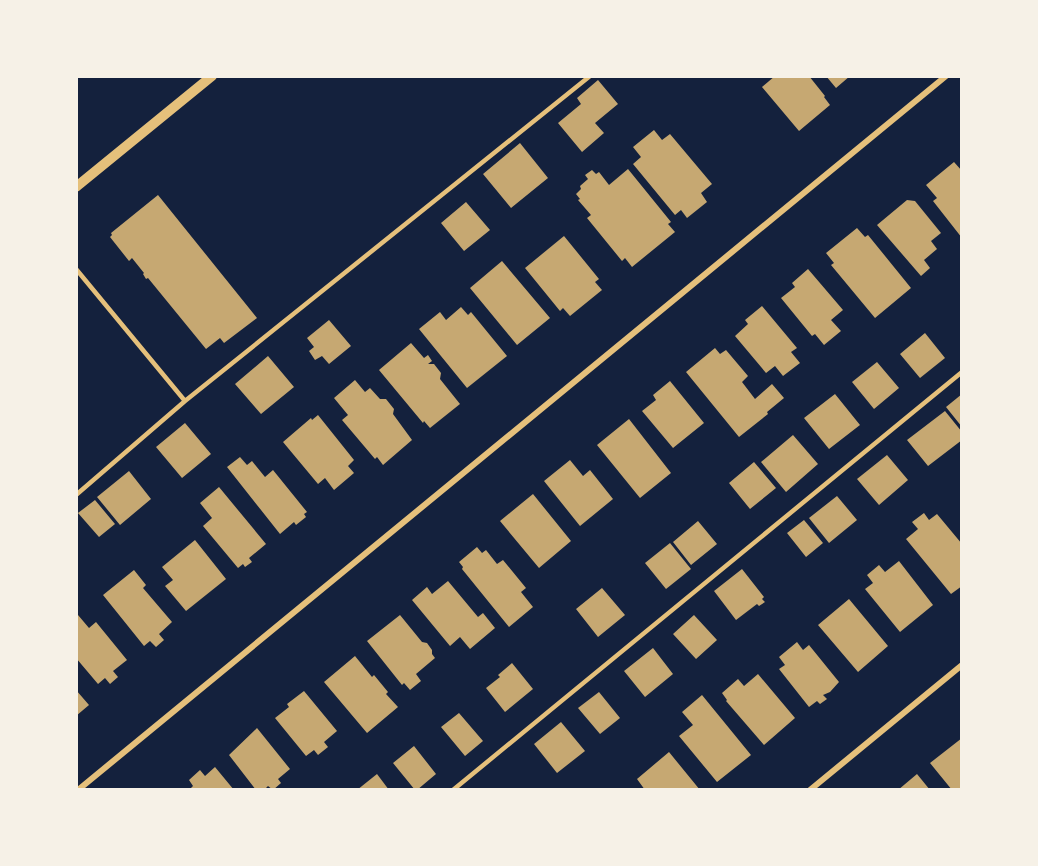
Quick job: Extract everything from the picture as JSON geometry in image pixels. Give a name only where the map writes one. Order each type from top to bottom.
[{"type":"street","points":[[76,188],[212,76]]},
{"type":"street","points":[[78,789],[946,76]]},
{"type":"street","points":[[810,789],[962,665]]},
{"type":"lane","points":[[76,495],[185,401],[590,76]]},
{"type":"lane","points":[[76,269],[185,401]]},
{"type":"lane","points":[[453,789],[962,372]]},
{"type":"building","points":[[775,76],[809,76],[830,105],[799,131],[762,87]]},
{"type":"building","points":[[826,76],[850,76],[836,88]]},
{"type":"building","points":[[598,80],[618,104],[595,123],[604,133],[582,152],[558,123],[581,104],[577,98]]},
{"type":"building","points":[[654,130],[662,140],[670,134],[712,184],[701,193],[707,202],[687,218],[681,210],[675,215],[633,164],[641,157],[633,147]]},
{"type":"building","points":[[520,143],[548,178],[511,208],[483,174]]},
{"type":"building","points":[[954,162],[962,171],[962,238],[933,201],[937,198],[926,185]]},
{"type":"building","points":[[628,169],[671,222],[668,224],[675,232],[632,267],[625,258],[622,261],[587,218],[591,215],[578,200],[580,199],[576,194],[581,189],[580,186],[588,179],[585,175],[592,170],[596,174],[599,172],[609,185]]},
{"type":"building","points":[[158,195],[257,318],[224,343],[220,338],[206,349],[148,278],[146,279],[132,258],[129,261],[110,237],[111,233]]},
{"type":"building","points":[[907,200],[915,201],[941,233],[931,241],[937,249],[924,260],[930,268],[921,276],[877,225]]},
{"type":"building","points":[[466,202],[490,230],[464,251],[441,223]]},
{"type":"building","points":[[857,228],[865,237],[868,235],[911,288],[875,318],[831,265],[834,263],[826,253]]},
{"type":"building","points":[[564,236],[599,279],[595,282],[602,290],[570,316],[563,308],[560,311],[525,268]]},
{"type":"building","points":[[502,261],[550,318],[517,345],[470,288]]},
{"type":"building","points":[[808,269],[843,310],[831,320],[841,331],[824,345],[815,334],[812,336],[781,298],[795,287],[792,283]]},
{"type":"building","points":[[762,306],[797,348],[791,352],[800,363],[783,376],[775,366],[766,373],[735,336],[748,324],[745,320]]},
{"type":"building","points":[[461,307],[468,315],[471,312],[507,356],[467,388],[419,329],[440,312],[446,320]]},
{"type":"building","points":[[329,320],[351,346],[329,364],[322,356],[315,360],[309,351],[314,347],[307,338]]},
{"type":"building","points":[[925,333],[945,358],[920,378],[900,354]]},
{"type":"building","points":[[411,343],[424,358],[428,355],[432,361],[428,364],[434,364],[441,373],[440,379],[460,404],[430,428],[424,421],[423,423],[379,370]]},
{"type":"building","points":[[715,348],[720,354],[726,350],[748,376],[742,382],[755,399],[772,384],[784,398],[739,437],[686,372]]},
{"type":"building","points":[[268,356],[294,387],[261,414],[235,384]]},
{"type":"building","points":[[877,362],[899,388],[874,409],[852,382]]},
{"type":"building","points":[[355,380],[365,392],[370,388],[380,399],[386,399],[394,409],[393,414],[412,440],[383,465],[377,457],[375,459],[342,420],[348,415],[334,398]]},
{"type":"building","points":[[670,381],[704,423],[673,448],[642,411],[656,400],[653,395]]},
{"type":"building","points":[[835,394],[860,425],[829,449],[804,418]]},
{"type":"building","points":[[962,394],[962,427],[946,407]]},
{"type":"building","points":[[945,411],[962,432],[962,440],[928,466],[907,440]]},
{"type":"building","points":[[318,415],[354,460],[348,466],[354,473],[334,490],[325,478],[318,484],[283,442],[311,418],[312,420]]},
{"type":"building","points":[[629,419],[671,473],[640,498],[597,445]]},
{"type":"building","points":[[185,423],[211,454],[182,478],[156,447]]},
{"type":"building","points":[[793,435],[818,464],[786,492],[761,462]]},
{"type":"building","points":[[887,455],[908,480],[879,505],[857,479]]},
{"type":"building","points":[[240,457],[247,465],[252,461],[265,477],[273,470],[307,512],[304,514],[306,517],[296,525],[294,522],[280,534],[227,467]]},
{"type":"building","points":[[570,460],[583,476],[590,470],[613,499],[580,526],[544,481]]},
{"type":"building","points":[[754,462],[776,488],[750,509],[729,483]]},
{"type":"building","points":[[129,471],[151,499],[120,525],[97,497]]},
{"type":"building","points":[[219,487],[266,544],[249,558],[252,562],[245,567],[243,564],[238,568],[203,526],[212,518],[200,503]]},
{"type":"building","points":[[533,494],[571,541],[539,568],[500,521]]},
{"type":"building","points":[[837,496],[857,520],[829,543],[809,518]]},
{"type":"building","points":[[95,500],[115,524],[99,537],[78,513]]},
{"type":"building","points":[[924,513],[929,520],[937,514],[962,544],[962,586],[951,594],[906,539],[918,529],[912,522]]},
{"type":"building","points":[[804,520],[823,543],[806,557],[787,533]]},
{"type":"building","points":[[698,521],[717,544],[691,565],[673,542]]},
{"type":"building","points":[[195,540],[226,579],[186,611],[165,586],[173,580],[162,567]]},
{"type":"building","points":[[670,543],[691,569],[666,589],[645,563]]},
{"type":"building","points":[[477,547],[482,553],[486,550],[497,564],[503,560],[526,588],[521,592],[533,607],[509,627],[462,569],[459,562]]},
{"type":"building","points":[[899,561],[933,605],[900,632],[865,589],[873,583],[867,575],[879,565],[885,572]]},
{"type":"building","points":[[742,569],[764,597],[762,599],[765,602],[759,606],[757,604],[736,620],[714,591]]},
{"type":"building","points":[[134,570],[146,585],[143,588],[172,622],[159,634],[164,640],[156,647],[150,641],[144,646],[103,595]]},
{"type":"building","points":[[448,581],[478,617],[483,613],[495,628],[470,649],[460,637],[450,646],[412,600],[427,587],[432,594]]},
{"type":"building","points":[[602,588],[625,615],[598,637],[576,609]]},
{"type":"building","points":[[849,599],[888,646],[858,672],[818,625]]},
{"type":"building","points":[[78,615],[89,628],[96,622],[127,660],[113,671],[118,677],[110,684],[105,678],[98,684],[76,658],[76,617]]},
{"type":"building","points":[[400,615],[422,642],[427,643],[435,658],[416,674],[421,681],[410,690],[404,683],[402,685],[367,641]]},
{"type":"building","points":[[694,615],[717,640],[696,659],[673,634]]},
{"type":"building","points":[[797,642],[803,650],[809,645],[839,682],[830,692],[823,695],[827,699],[820,704],[817,701],[809,707],[779,669],[785,665],[779,657]]},
{"type":"building","points":[[653,648],[673,674],[645,697],[624,671]]},
{"type":"building","points":[[355,656],[372,677],[374,675],[398,707],[367,733],[324,682]]},
{"type":"building","points":[[512,663],[533,689],[505,712],[486,688]]},
{"type":"building","points":[[758,674],[795,718],[764,745],[726,701],[722,693],[738,679],[744,686]]},
{"type":"building","points":[[76,690],[89,705],[76,716]]},
{"type":"building","points":[[304,691],[337,731],[324,742],[328,747],[318,755],[314,750],[306,756],[275,718],[289,707],[287,704]]},
{"type":"building","points":[[599,692],[620,718],[600,734],[578,708]]},
{"type":"building","points":[[702,695],[751,755],[717,782],[679,736],[693,725],[682,712]]},
{"type":"building","points":[[459,713],[483,741],[465,756],[441,727]]},
{"type":"building","points":[[561,722],[585,751],[557,773],[534,744]]},
{"type":"building","points":[[257,728],[290,769],[278,779],[281,783],[273,790],[268,786],[264,790],[256,790],[229,755]]},
{"type":"building","points":[[962,738],[962,790],[952,790],[930,763]]},
{"type":"building","points":[[414,746],[436,774],[417,790],[393,763]]},
{"type":"building","points":[[669,752],[700,790],[645,790],[637,779]]},
{"type":"building","points":[[215,767],[234,790],[189,790],[193,786],[189,780],[200,770],[205,776]]},
{"type":"building","points":[[377,774],[389,790],[357,790]]},
{"type":"building","points":[[917,774],[930,790],[898,790]]}]
